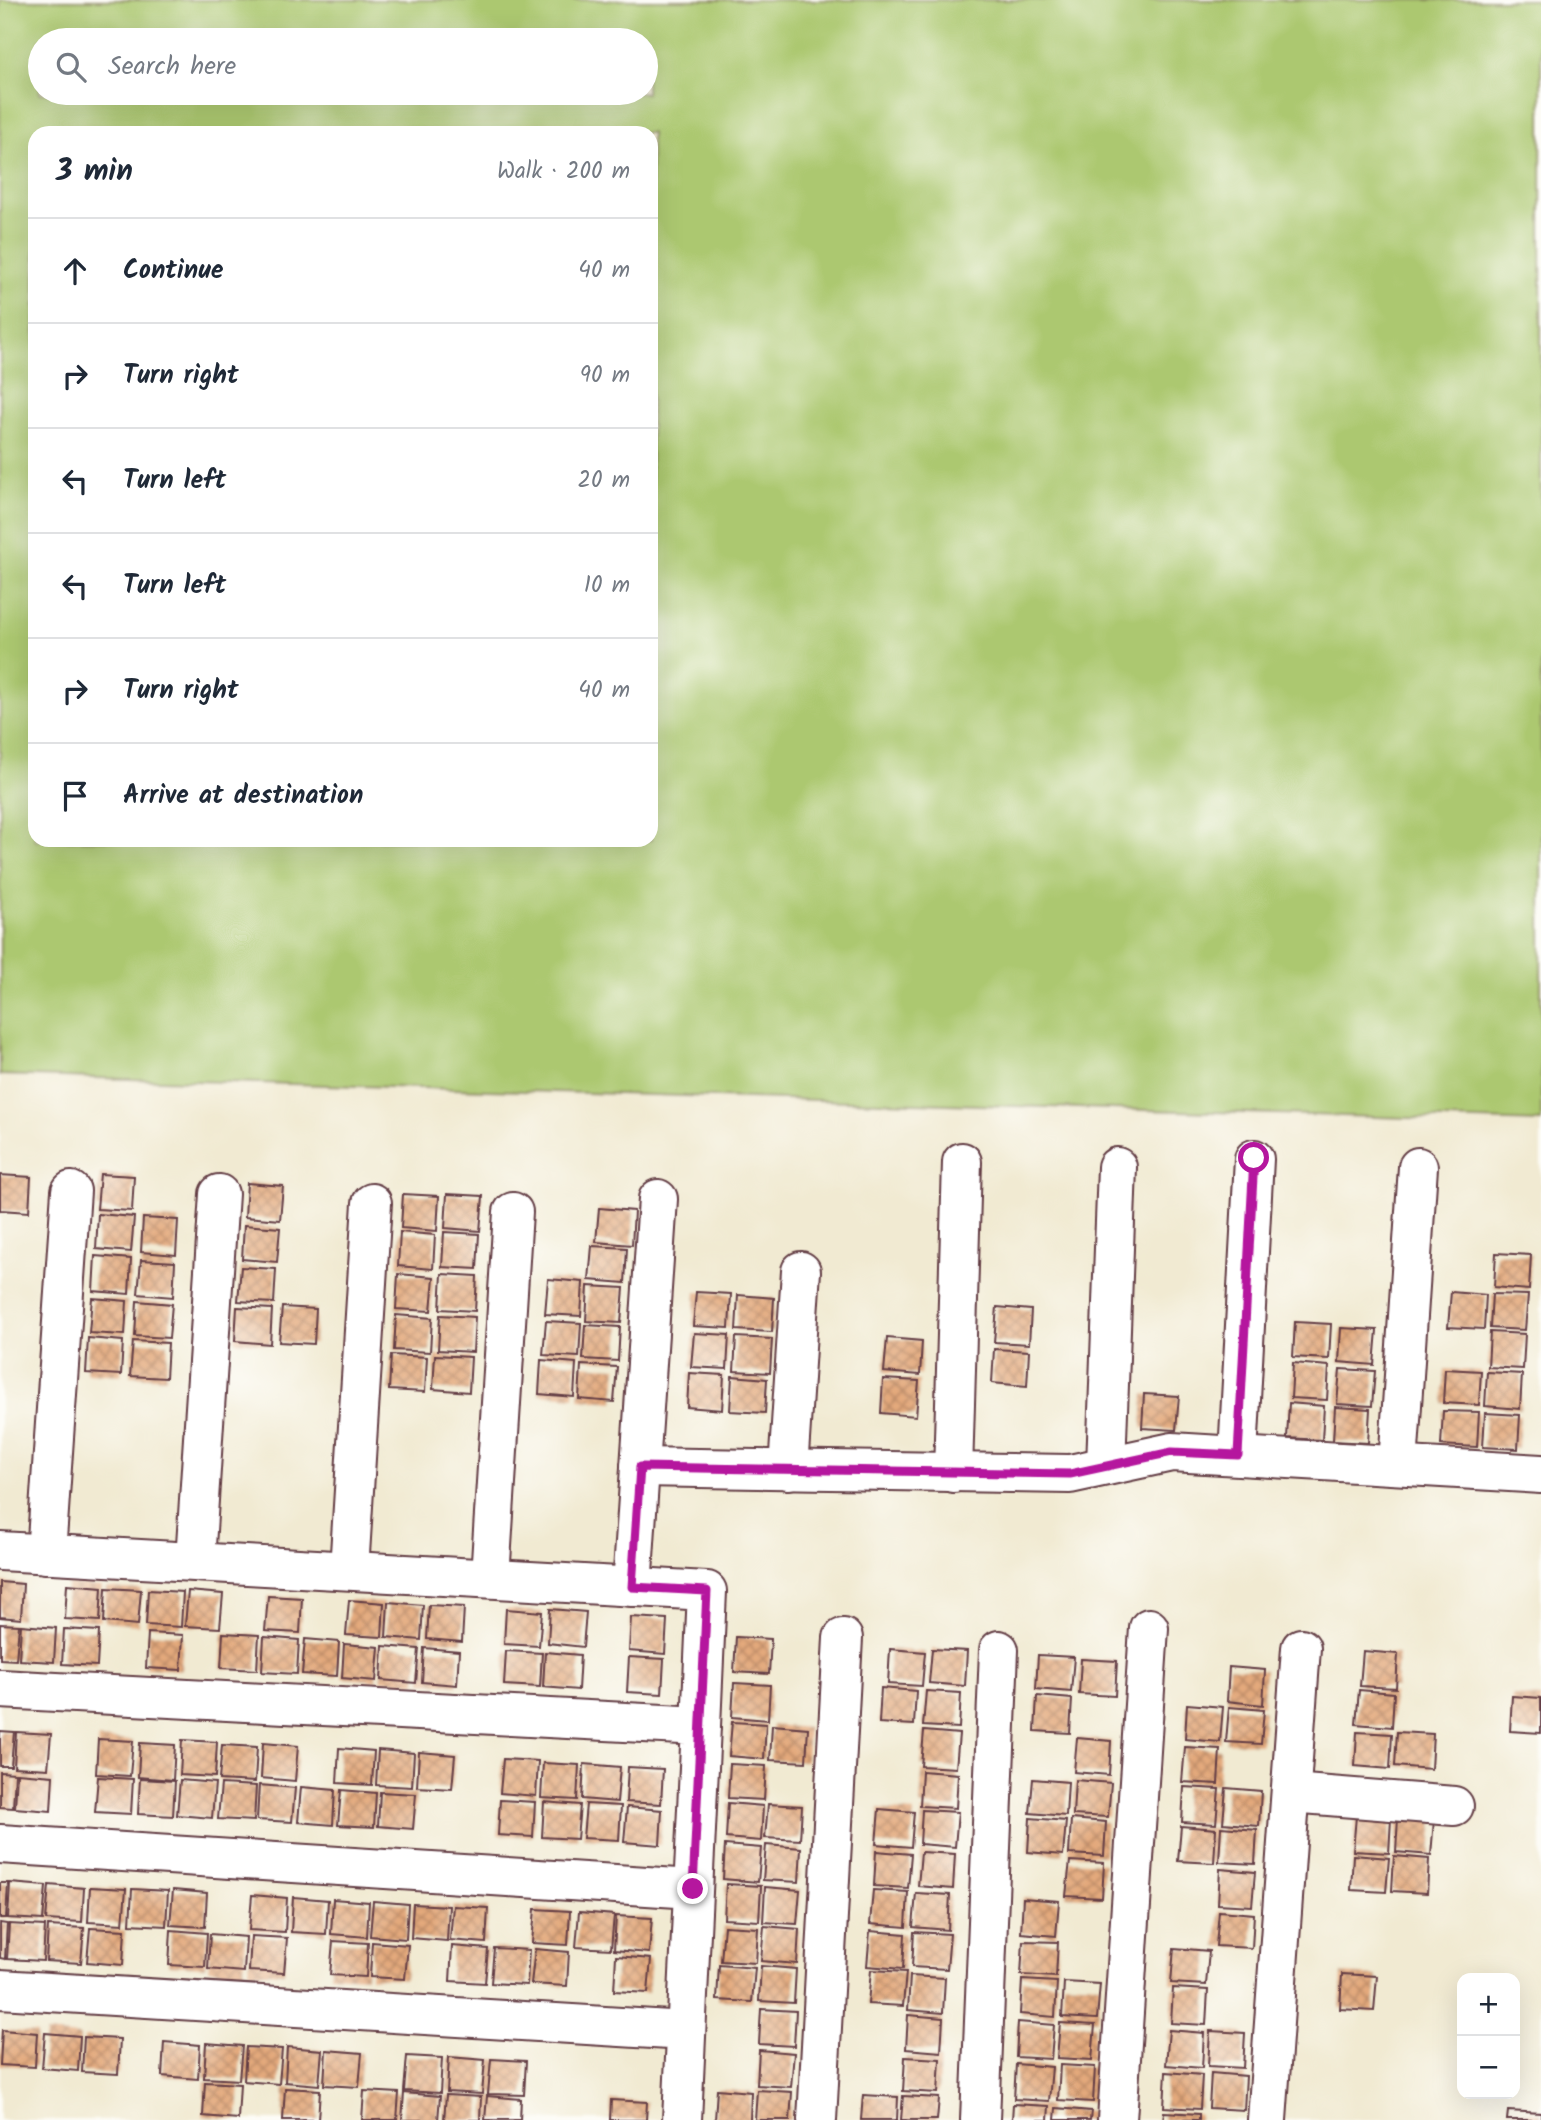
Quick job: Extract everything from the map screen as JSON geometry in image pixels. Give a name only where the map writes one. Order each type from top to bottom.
[{"type":"street","points":[[1238,1455],[1254,1158]]},
{"type":"street","points":[[953,1473],[962,1162]]},
{"type":"street","points":[[1106,1466],[1117,1167]]},
{"type":"street","points":[[1398,1465],[1419,1167]]},
{"type":"street","points":[[46,1554],[71,1191]]},
{"type":"street","points":[[195,1561],[219,1194]]},
{"type":"street","points":[[632,1587],[658,1199]]},
{"type":"street","points":[[349,1570],[372,1203]]},
{"type":"street","points":[[489,1578],[513,1212]]},
{"type":"street","points":[[788,1470],[801,1271]]},
{"type":"street","points":[[640,1467],[1070,1474],[1172,1452],[1541,1474]]},
{"type":"street","points":[[0,1551],[707,1591],[682,2120]]},
{"type":"street","points":[[1117,2120],[1149,1628]]},
{"type":"street","points":[[817,2120],[843,1638]]},
{"type":"street","points":[[1267,2120],[1301,1648]]},
{"type":"street","points":[[980,2120],[999,1650]]},
{"type":"street","points":[[0,1689],[701,1726]]},
{"type":"street","points":[[1291,1793],[1454,1806]]},
{"type":"street","points":[[0,1844],[693,1889]]},
{"type":"street","points":[[0,1989],[686,2031]]},
{"type":"green space","points":[[0,0],[1541,0],[1541,1122],[0,1075]]},
{"type":"building","points":[[100,1174],[134,1176],[132,1211],[97,1209]]},
{"type":"building","points":[[0,1175],[31,1177],[29,1212],[0,1210]]},
{"type":"building","points":[[247,1183],[283,1186],[280,1220],[245,1217]]},
{"type":"building","points":[[403,1194],[439,1196],[437,1231],[401,1228]]},
{"type":"building","points":[[447,1194],[483,1196],[480,1231],[445,1228]]},
{"type":"building","points":[[599,1208],[634,1211],[632,1245],[596,1242]]},
{"type":"building","points":[[98,1214],[134,1217],[131,1252],[96,1249]]},
{"type":"building","points":[[143,1218],[178,1220],[176,1255],[141,1252]]},
{"type":"building","points":[[244,1225],[280,1228],[277,1262],[242,1259]]},
{"type":"building","points":[[400,1232],[435,1235],[433,1269],[398,1266]]},
{"type":"building","points":[[444,1232],[479,1234],[477,1269],[442,1267]]},
{"type":"building","points":[[592,1246],[627,1248],[625,1283],[589,1280]]},
{"type":"building","points":[[1496,1253],[1531,1255],[1529,1290],[1494,1287]]},
{"type":"building","points":[[95,1256],[131,1259],[129,1294],[93,1291]]},
{"type":"building","points":[[141,1260],[175,1262],[173,1297],[138,1294]]},
{"type":"building","points":[[241,1267],[276,1269],[274,1303],[238,1301]]},
{"type":"building","points":[[398,1274],[434,1277],[431,1311],[396,1309]]},
{"type":"building","points":[[442,1274],[477,1276],[475,1311],[440,1309]]},
{"type":"building","points":[[548,1279],[583,1282],[581,1316],[545,1314]]},
{"type":"building","points":[[588,1286],[624,1288],[621,1323],[586,1321]]},
{"type":"building","points":[[696,1292],[731,1294],[729,1328],[693,1326]]},
{"type":"building","points":[[1451,1292],[1486,1295],[1484,1329],[1448,1327]]},
{"type":"building","points":[[1492,1294],[1528,1295],[1525,1330],[1490,1328]]},
{"type":"building","points":[[738,1295],[774,1298],[772,1332],[736,1330]]},
{"type":"building","points":[[92,1298],[127,1301],[125,1335],[89,1333]]},
{"type":"building","points":[[137,1301],[172,1304],[169,1338],[135,1336]]},
{"type":"building","points":[[237,1307],[272,1309],[270,1344],[235,1341]]},
{"type":"building","points":[[282,1307],[316,1309],[314,1344],[279,1342]]},
{"type":"building","points":[[997,1307],[1031,1310],[1029,1344],[994,1342]]},
{"type":"building","points":[[396,1315],[432,1318],[430,1352],[394,1350]]},
{"type":"building","points":[[440,1315],[475,1317],[473,1352],[438,1350]]},
{"type":"building","points":[[546,1321],[581,1323],[579,1357],[543,1355]]},
{"type":"building","points":[[1295,1322],[1331,1324],[1329,1359],[1293,1357]]},
{"type":"building","points":[[585,1325],[620,1327],[618,1361],[583,1359]]},
{"type":"building","points":[[1341,1328],[1377,1330],[1374,1365],[1339,1362]]},
{"type":"building","points":[[1490,1332],[1525,1334],[1523,1369],[1488,1367]]},
{"type":"building","points":[[694,1333],[729,1335],[727,1369],[691,1367]]},
{"type":"building","points":[[736,1337],[772,1339],[770,1373],[734,1371]]},
{"type":"building","points":[[88,1338],[123,1341],[121,1375],[86,1373]]},
{"type":"building","points":[[887,1338],[922,1341],[920,1375],[884,1372]]},
{"type":"building","points":[[133,1341],[168,1343],[166,1378],[130,1376]]},
{"type":"building","points":[[994,1349],[1029,1351],[1027,1386],[992,1383]]},
{"type":"building","points":[[391,1355],[427,1357],[425,1392],[389,1390]]},
{"type":"building","points":[[435,1355],[471,1357],[469,1392],[433,1389]]},
{"type":"building","points":[[541,1360],[576,1363],[574,1397],[539,1394]]},
{"type":"building","points":[[1293,1363],[1329,1366],[1327,1400],[1291,1398]]},
{"type":"building","points":[[581,1365],[617,1367],[614,1402],[579,1399]]},
{"type":"building","points":[[1340,1369],[1375,1371],[1372,1406],[1337,1404]]},
{"type":"building","points":[[1445,1369],[1481,1371],[1479,1405],[1443,1403]]},
{"type":"building","points":[[1487,1372],[1522,1374],[1520,1409],[1485,1406]]},
{"type":"building","points":[[689,1373],[724,1375],[722,1410],[687,1407]]},
{"type":"building","points":[[732,1376],[767,1379],[765,1413],[730,1411]]},
{"type":"building","points":[[883,1379],[919,1381],[916,1416],[881,1413]]},
{"type":"building","points":[[1144,1394],[1179,1396],[1176,1430],[1142,1428]]},
{"type":"building","points":[[1289,1403],[1324,1406],[1322,1440],[1287,1438]]},
{"type":"building","points":[[1335,1407],[1370,1409],[1368,1443],[1333,1441]]},
{"type":"building","points":[[1443,1411],[1479,1412],[1477,1447],[1441,1445]]},
{"type":"building","points":[[1485,1413],[1520,1415],[1518,1449],[1483,1447]]},
{"type":"building","points":[[0,1582],[23,1584],[21,1619],[0,1617]]},
{"type":"building","points":[[67,1584],[102,1587],[100,1621],[65,1619]]},
{"type":"building","points":[[106,1588],[141,1590],[138,1625],[104,1622]]},
{"type":"building","points":[[148,1590],[183,1592],[181,1627],[146,1625]]},
{"type":"building","points":[[188,1591],[223,1594],[220,1628],[185,1626]]},
{"type":"building","points":[[268,1596],[302,1598],[300,1633],[265,1631]]},
{"type":"building","points":[[349,1600],[384,1603],[382,1637],[346,1635]]},
{"type":"building","points":[[388,1602],[423,1605],[421,1640],[386,1637]]},
{"type":"building","points":[[429,1605],[464,1607],[462,1642],[427,1639]]},
{"type":"building","points":[[506,1609],[542,1612],[539,1646],[504,1644]]},
{"type":"building","points":[[550,1609],[586,1612],[583,1647],[548,1643]]},
{"type":"building","points":[[631,1617],[667,1619],[665,1654],[629,1651]]},
{"type":"building","points":[[0,1624],[19,1625],[16,1660],[0,1659]]},
{"type":"building","points":[[21,1625],[56,1628],[54,1662],[19,1660]]},
{"type":"building","points":[[64,1629],[99,1631],[97,1666],[62,1664]]},
{"type":"building","points":[[148,1633],[183,1635],[181,1670],[146,1668]]},
{"type":"building","points":[[223,1633],[259,1635],[257,1670],[221,1668]]},
{"type":"building","points":[[264,1637],[299,1640],[297,1674],[262,1672]]},
{"type":"building","points":[[736,1637],[771,1639],[769,1674],[734,1672]]},
{"type":"building","points":[[305,1639],[339,1642],[337,1676],[302,1674]]},
{"type":"building","points":[[344,1644],[379,1647],[376,1681],[342,1678]]},
{"type":"building","points":[[383,1646],[419,1649],[416,1683],[381,1680]]},
{"type":"building","points":[[424,1648],[459,1651],[457,1685],[422,1682]]},
{"type":"building","points":[[890,1649],[925,1652],[922,1686],[888,1684]]},
{"type":"building","points":[[932,1649],[967,1651],[965,1686],[929,1683]]},
{"type":"building","points":[[506,1651],[542,1653],[540,1687],[504,1685]]},
{"type":"building","points":[[1363,1651],[1398,1654],[1396,1688],[1360,1686]]},
{"type":"building","points":[[545,1652],[580,1655],[578,1690],[543,1687]]},
{"type":"building","points":[[1038,1655],[1074,1657],[1071,1692],[1036,1689]]},
{"type":"building","points":[[629,1657],[664,1659],[662,1694],[627,1692]]},
{"type":"building","points":[[1081,1659],[1117,1661],[1115,1696],[1079,1694]]},
{"type":"building","points":[[1229,1667],[1265,1670],[1263,1705],[1227,1701]]},
{"type":"building","points":[[734,1683],[770,1685],[768,1720],[732,1717]]},
{"type":"building","points":[[881,1688],[916,1691],[914,1725],[879,1723]]},
{"type":"building","points":[[1359,1690],[1394,1693],[1392,1727],[1356,1724]]},
{"type":"building","points":[[926,1691],[961,1693],[959,1728],[923,1726]]},
{"type":"building","points":[[1037,1696],[1072,1699],[1070,1733],[1035,1731]]},
{"type":"building","points":[[1512,1696],[1541,1698],[1541,1733],[1510,1731]]},
{"type":"building","points":[[1187,1704],[1223,1707],[1220,1742],[1185,1739]]},
{"type":"building","points":[[1229,1707],[1264,1710],[1261,1744],[1226,1742]]},
{"type":"building","points":[[732,1722],[766,1724],[764,1759],[729,1756]]},
{"type":"building","points":[[772,1725],[808,1728],[806,1762],[770,1760]]},
{"type":"building","points":[[0,1731],[14,1732],[11,1766],[0,1766]]},
{"type":"building","points":[[924,1731],[959,1734],[956,1768],[921,1766]]},
{"type":"building","points":[[16,1732],[51,1734],[48,1769],[14,1767]]},
{"type":"building","points":[[1357,1732],[1392,1734],[1390,1769],[1355,1766]]},
{"type":"building","points":[[1397,1732],[1433,1734],[1431,1769],[1395,1766]]},
{"type":"building","points":[[1077,1738],[1111,1741],[1109,1775],[1074,1772]]},
{"type":"building","points":[[98,1739],[133,1741],[130,1776],[96,1774]]},
{"type":"building","points":[[182,1740],[217,1742],[215,1777],[180,1775]]},
{"type":"building","points":[[140,1743],[175,1745],[173,1780],[138,1777]]},
{"type":"building","points":[[263,1743],[298,1746],[295,1781],[261,1778]]},
{"type":"building","points":[[222,1745],[257,1747],[255,1782],[219,1780]]},
{"type":"building","points":[[1185,1747],[1220,1749],[1218,1784],[1182,1782]]},
{"type":"building","points":[[339,1748],[374,1751],[372,1785],[337,1783]]},
{"type":"building","points":[[378,1750],[414,1753],[412,1787],[376,1785]]},
{"type":"building","points":[[419,1752],[455,1755],[452,1789],[417,1787]]},
{"type":"building","points":[[503,1759],[538,1761],[536,1796],[500,1793]]},
{"type":"building","points":[[543,1763],[579,1765],[577,1800],[541,1798]]},
{"type":"building","points":[[584,1764],[620,1767],[617,1802],[582,1799]]},
{"type":"building","points":[[730,1764],[766,1766],[764,1800],[728,1798]]},
{"type":"building","points":[[628,1767],[663,1769],[661,1804],[626,1802]]},
{"type":"building","points":[[922,1771],[958,1774],[956,1808],[920,1806]]},
{"type":"building","points":[[0,1772],[15,1773],[13,1808],[0,1807]]},
{"type":"building","points":[[17,1773],[53,1776],[51,1811],[15,1808]]},
{"type":"building","points":[[98,1777],[133,1779],[131,1814],[95,1812]]},
{"type":"building","points":[[140,1779],[175,1781],[173,1816],[138,1814]]},
{"type":"building","points":[[1033,1779],[1068,1782],[1066,1816],[1030,1813]]},
{"type":"building","points":[[180,1780],[215,1783],[212,1818],[177,1815]]},
{"type":"building","points":[[1075,1780],[1111,1783],[1108,1817],[1073,1815]]},
{"type":"building","points":[[221,1784],[256,1786],[254,1821],[218,1819]]},
{"type":"building","points":[[259,1785],[295,1788],[292,1822],[257,1820]]},
{"type":"building","points":[[301,1787],[335,1790],[333,1825],[298,1822]]},
{"type":"building","points":[[1184,1787],[1219,1789],[1216,1824],[1182,1822]]},
{"type":"building","points":[[1226,1788],[1261,1791],[1259,1826],[1223,1823]]},
{"type":"building","points":[[341,1790],[376,1793],[374,1827],[338,1825]]},
{"type":"building","points":[[380,1792],[416,1794],[413,1829],[378,1826]]},
{"type":"building","points":[[500,1800],[535,1802],[533,1837],[498,1835]]},
{"type":"building","points":[[544,1802],[580,1805],[577,1839],[542,1837]]},
{"type":"building","points":[[728,1803],[763,1806],[761,1841],[726,1838]]},
{"type":"building","points":[[586,1804],[621,1806],[619,1840],[583,1838]]},
{"type":"building","points":[[768,1804],[802,1806],[800,1840],[765,1838]]},
{"type":"building","points":[[627,1807],[662,1810],[660,1845],[624,1842]]},
{"type":"building","points":[[879,1809],[914,1812],[911,1847],[876,1844]]},
{"type":"building","points":[[922,1810],[958,1812],[955,1847],[920,1844]]},
{"type":"building","points":[[1356,1816],[1391,1819],[1389,1853],[1353,1851]]},
{"type":"building","points":[[1030,1818],[1066,1821],[1063,1855],[1028,1852]]},
{"type":"building","points":[[1398,1818],[1434,1820],[1431,1855],[1396,1852]]},
{"type":"building","points":[[1071,1819],[1106,1822],[1104,1856],[1069,1854]]},
{"type":"building","points":[[1181,1826],[1216,1829],[1214,1863],[1178,1861]]},
{"type":"building","points":[[1221,1827],[1257,1830],[1255,1864],[1219,1862]]},
{"type":"building","points":[[725,1845],[761,1848],[758,1882],[723,1879]]},
{"type":"building","points":[[766,1845],[801,1848],[799,1882],[763,1880]]},
{"type":"building","points":[[876,1851],[911,1854],[908,1888],[874,1886]]},
{"type":"building","points":[[921,1852],[955,1854],[953,1889],[918,1886]]},
{"type":"building","points":[[1353,1855],[1389,1858],[1386,1892],[1351,1890]]},
{"type":"building","points":[[1394,1856],[1429,1859],[1427,1893],[1392,1891]]},
{"type":"building","points":[[1070,1861],[1104,1863],[1102,1898],[1066,1896]]},
{"type":"building","points":[[1220,1869],[1255,1872],[1252,1906],[1218,1904]]},
{"type":"building","points":[[0,1883],[8,1883],[6,1918],[0,1918]]},
{"type":"building","points":[[10,1883],[46,1886],[43,1920],[8,1918]]},
{"type":"building","points":[[726,1884],[761,1886],[759,1921],[724,1919]]},
{"type":"building","points":[[49,1885],[84,1888],[82,1922],[46,1920]]},
{"type":"building","points":[[90,1887],[126,1889],[123,1924],[88,1922]]},
{"type":"building","points":[[765,1887],[800,1890],[797,1924],[763,1922]]},
{"type":"building","points":[[132,1889],[168,1891],[166,1926],[130,1924]]},
{"type":"building","points":[[173,1890],[207,1893],[205,1927],[170,1925]]},
{"type":"building","points":[[873,1890],[908,1892],[906,1927],[870,1924]]},
{"type":"building","points":[[916,1893],[950,1895],[948,1930],[913,1927]]},
{"type":"building","points":[[252,1895],[287,1898],[285,1932],[249,1930]]},
{"type":"building","points":[[293,1897],[328,1900],[326,1934],[291,1932]]},
{"type":"building","points":[[1023,1898],[1059,1901],[1056,1936],[1021,1933]]},
{"type":"building","points":[[333,1899],[369,1902],[367,1937],[331,1934]]},
{"type":"building","points":[[373,1901],[408,1904],[406,1939],[370,1936]]},
{"type":"building","points":[[413,1904],[449,1906],[447,1941],[411,1938]]},
{"type":"building","points":[[453,1906],[488,1908],[486,1943],[450,1940]]},
{"type":"building","points":[[535,1909],[570,1911],[568,1945],[532,1943]]},
{"type":"building","points":[[1219,1911],[1254,1914],[1252,1948],[1216,1946]]},
{"type":"building","points":[[579,1912],[614,1915],[611,1949],[576,1947]]},
{"type":"building","points":[[616,1916],[652,1918],[649,1953],[614,1950]]},
{"type":"building","points":[[0,1923],[7,1924],[5,1959],[0,1958]]},
{"type":"building","points":[[9,1924],[45,1926],[43,1961],[7,1959]]},
{"type":"building","points":[[48,1926],[84,1928],[81,1963],[46,1961]]},
{"type":"building","points":[[724,1926],[758,1928],[756,1963],[721,1961]]},
{"type":"building","points":[[764,1926],[799,1929],[797,1964],[761,1961]]},
{"type":"building","points":[[90,1928],[125,1930],[123,1965],[87,1962]]},
{"type":"building","points":[[171,1930],[207,1933],[205,1967],[169,1965]]},
{"type":"building","points":[[870,1931],[905,1934],[903,1969],[867,1966]]},
{"type":"building","points":[[914,1932],[950,1934],[947,1969],[912,1967]]},
{"type":"building","points":[[210,1934],[246,1937],[244,1972],[208,1969]]},
{"type":"building","points":[[251,1936],[287,1938],[284,1973],[249,1971]]},
{"type":"building","points":[[333,1941],[368,1943],[366,1977],[330,1975]]},
{"type":"building","points":[[1023,1941],[1058,1942],[1056,1977],[1021,1975]]},
{"type":"building","points":[[372,1942],[408,1945],[405,1979],[370,1977]]},
{"type":"building","points":[[452,1946],[488,1949],[485,1983],[450,1981]]},
{"type":"building","points":[[494,1948],[529,1950],[527,1985],[491,1983]]},
{"type":"building","points":[[1174,1948],[1209,1951],[1206,1985],[1171,1983]]},
{"type":"building","points":[[535,1949],[569,1952],[567,1986],[531,1984]]},
{"type":"building","points":[[616,1956],[651,1959],[648,1993],[614,1991]]},
{"type":"building","points":[[719,1965],[755,1968],[752,2002],[717,2000]]},
{"type":"building","points":[[761,1966],[796,1969],[794,2003],[759,2001]]},
{"type":"building","points":[[871,1970],[906,1972],[903,2006],[868,2004]]},
{"type":"building","points":[[1342,1974],[1377,1976],[1374,2011],[1340,2009]]},
{"type":"building","points":[[910,1976],[945,1978],[943,2013],[908,2010]]},
{"type":"building","points":[[1022,1980],[1057,1982],[1055,2017],[1020,2014]]},
{"type":"building","points":[[1064,1982],[1100,1984],[1097,2019],[1062,2017]]},
{"type":"building","points":[[1173,1988],[1208,1990],[1206,2025],[1171,2023]]},
{"type":"building","points":[[761,2009],[796,2011],[794,2046],[759,2044]]},
{"type":"building","points":[[908,2015],[943,2018],[941,2052],[906,2049]]},
{"type":"building","points":[[1018,2022],[1054,2025],[1051,2059],[1016,2057]]},
{"type":"building","points":[[1060,2023],[1095,2025],[1092,2060],[1057,2058]]},
{"type":"building","points":[[2,2030],[37,2033],[35,2067],[0,2065]]},
{"type":"building","points":[[1169,2030],[1204,2033],[1202,2068],[1166,2065]]},
{"type":"building","points":[[1210,2031],[1245,2033],[1243,2068],[1208,2066]]},
{"type":"building","points":[[45,2033],[80,2036],[78,2071],[42,2068]]},
{"type":"building","points":[[84,2037],[120,2039],[118,2074],[82,2072]]},
{"type":"building","points":[[164,2042],[200,2045],[198,2079],[162,2076]]},
{"type":"building","points":[[206,2043],[242,2046],[239,2080],[204,2078]]},
{"type":"building","points":[[246,2047],[282,2049],[279,2084],[244,2081]]},
{"type":"building","points":[[287,2047],[322,2050],[319,2085],[285,2082]]},
{"type":"building","points":[[326,2050],[362,2053],[359,2087],[324,2085]]},
{"type":"building","points":[[759,2050],[794,2053],[791,2087],[757,2085]]},
{"type":"building","points":[[407,2056],[442,2058],[440,2093],[404,2091]]},
{"type":"building","points":[[449,2057],[485,2060],[482,2094],[447,2092]]},
{"type":"building","points":[[905,2057],[940,2059],[938,2093],[903,2091]]},
{"type":"building","points":[[491,2059],[526,2061],[524,2095],[488,2094]]},
{"type":"building","points":[[1016,2064],[1052,2067],[1049,2101],[1014,2099]]},
{"type":"building","points":[[1060,2065],[1095,2067],[1093,2102],[1058,2100]]},
{"type":"building","points":[[1166,2072],[1202,2075],[1200,2109],[1164,2107]]},
{"type":"building","points":[[1211,2073],[1246,2076],[1244,2110],[1209,2108]]},
{"type":"building","points":[[205,2082],[240,2084],[238,2119],[203,2116]]},
{"type":"building","points":[[285,2088],[320,2090],[318,2120],[283,2120]]},
{"type":"building","points":[[717,2089],[751,2092],[750,2120],[715,2120]]},
{"type":"building","points":[[757,2090],[792,2092],[790,2120],[755,2120]]},
{"type":"building","points":[[364,2091],[399,2093],[397,2120],[362,2120]]},
{"type":"building","points":[[404,2093],[440,2096],[438,2120],[402,2120]]},
{"type":"building","points":[[446,2095],[481,2097],[480,2120],[444,2120]]},
{"type":"building","points":[[863,2095],[898,2097],[897,2120],[861,2120]]},
{"type":"building","points":[[487,2096],[521,2099],[520,2120],[485,2120]]},
{"type":"building","points":[[903,2096],[939,2098],[937,2120],[901,2120]]},
{"type":"building","points":[[611,2100],[647,2102],[646,2120],[610,2120]]},
{"type":"building","points":[[1013,2104],[1049,2106],[1048,2120],[1012,2120]]},
{"type":"building","points":[[1056,2108],[1091,2111],[1090,2120],[1055,2120]]},
{"type":"building","points":[[1508,2111],[1541,2113],[1541,2120],[1507,2120]]},
{"type":"building","points":[[1164,2112],[1199,2114],[1199,2120],[1163,2120]]},
{"type":"route","points":[[693,1889],[707,1591],[632,1587],[640,1467],[1070,1474],[1172,1452],[1238,1455],[1254,1158]]}]
